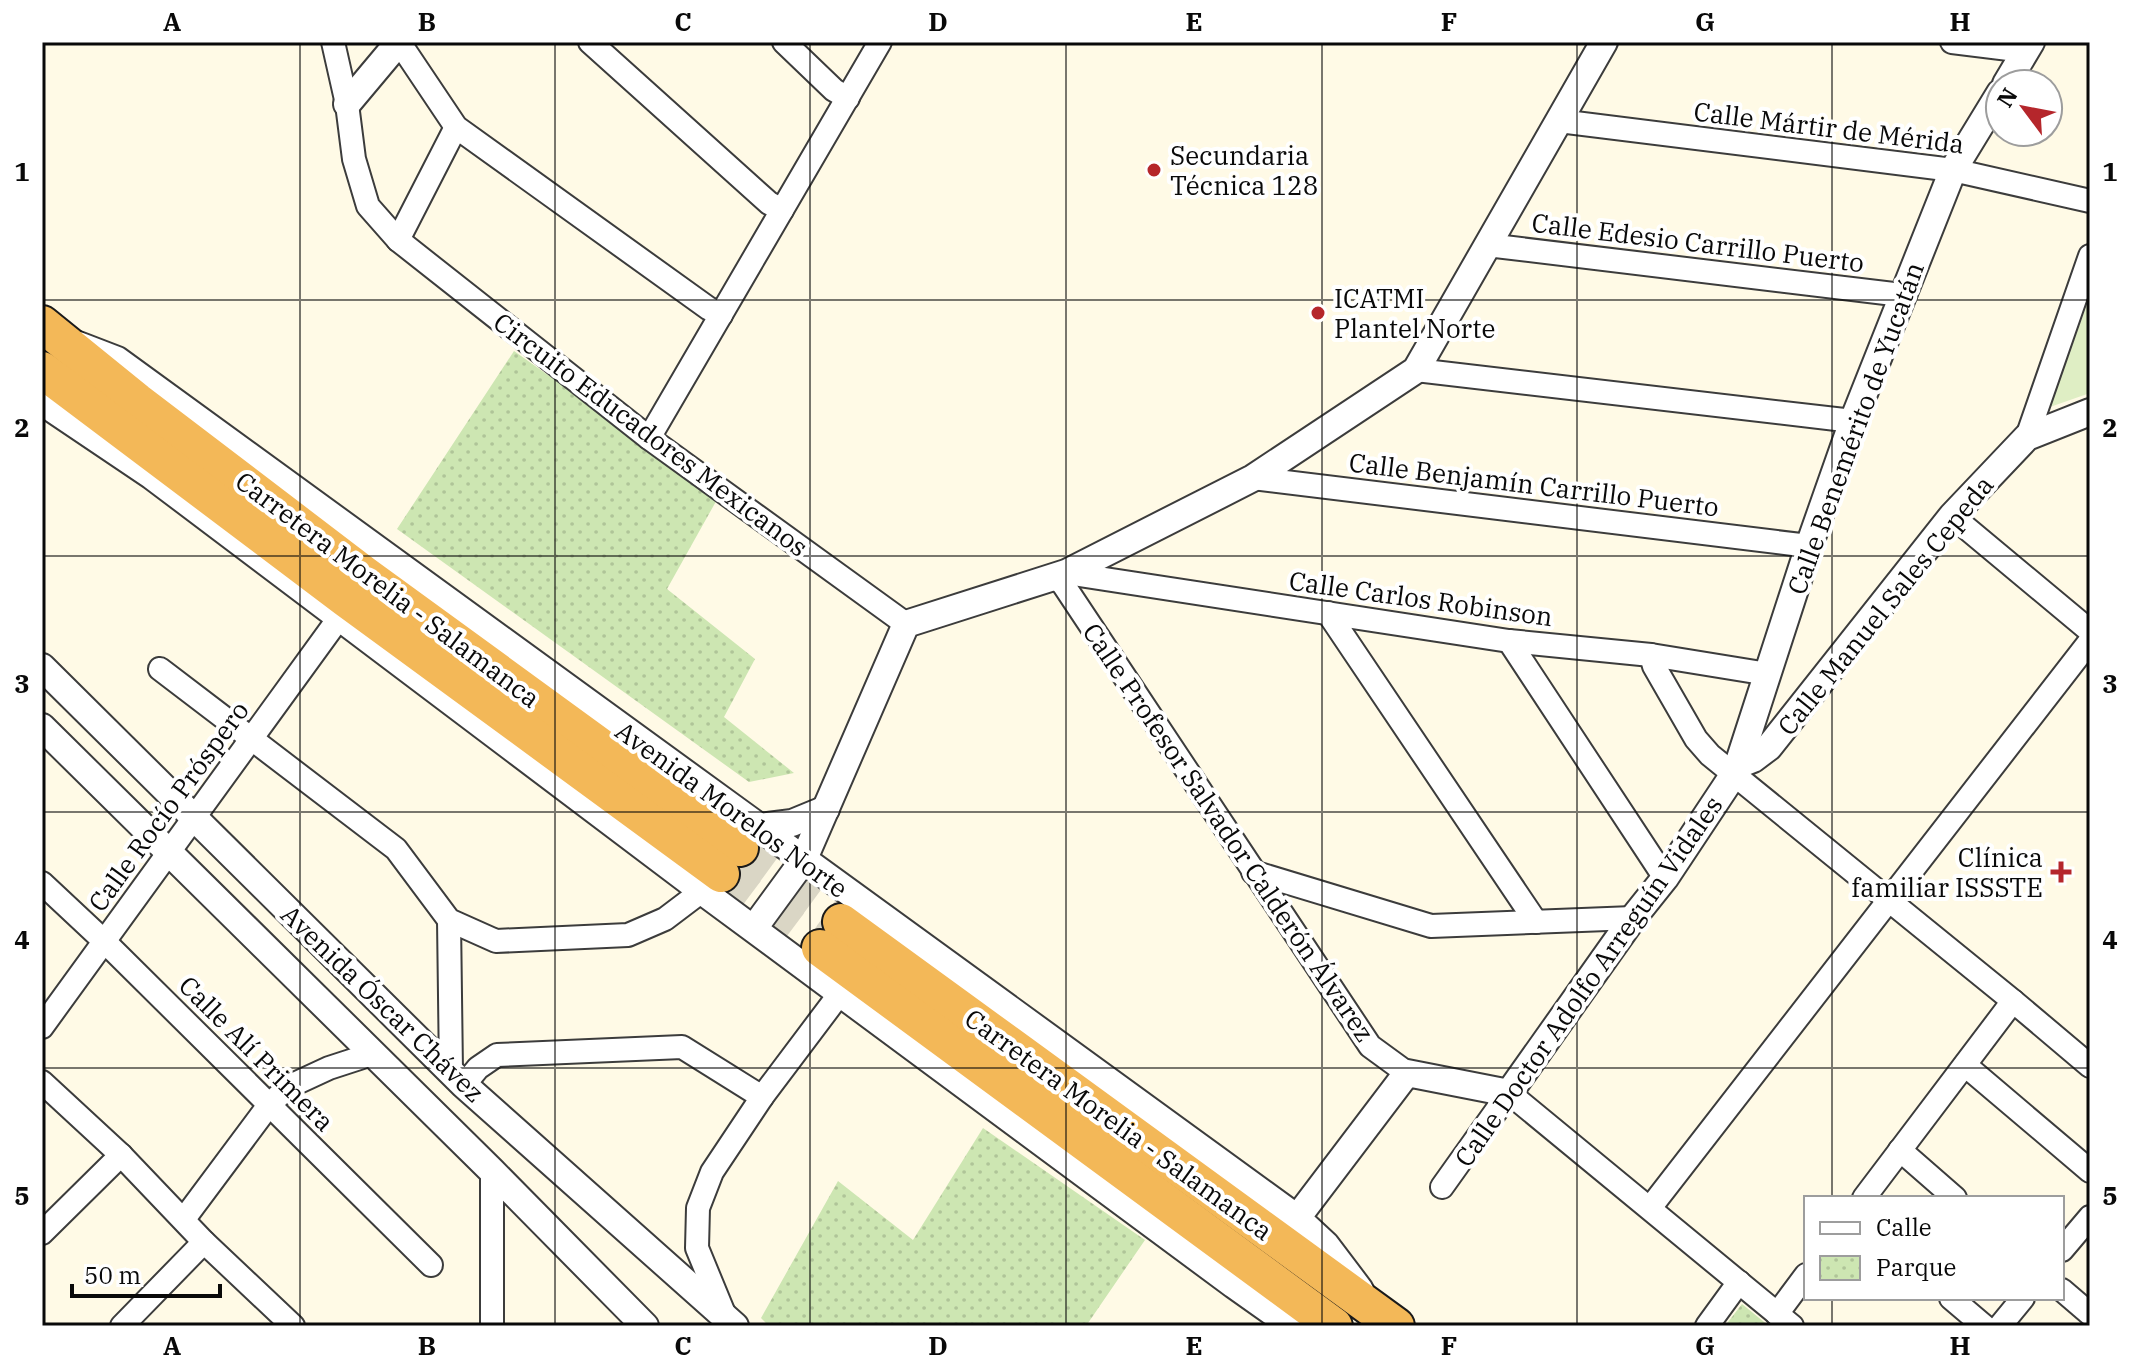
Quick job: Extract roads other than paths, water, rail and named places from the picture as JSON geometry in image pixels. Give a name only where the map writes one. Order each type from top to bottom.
[{"type":"highway","name":"Carretera Morelia - Salamanca","points":[[51,332],[730,860]]},
{"type":"highway","name":"Carretera Morelia - Salamanca","points":[[42,370],[346,599],[730,860]]},
{"type":"highway","name":"Carretera Morelia - Salamanca","points":[[1334,1326],[831,935],[1386,1319]]},
{"type":"street","name":"Circuito Educadores Mexicanos","points":[[333,42],[347,104],[354,159],[368,206],[398,240],[649,438],[906,624]]},
{"type":"street","points":[[347,104],[399,42],[456,127],[721,315]]},
{"type":"street","points":[[590,42],[769,203],[782,210]]},
{"type":"street","points":[[784,42],[834,90],[848,98]]},
{"type":"street","points":[[649,438],[880,42]]},
{"type":"street","points":[[754,928],[803,861],[906,624],[1060,574],[1253,478],[1416,370],[1604,42]]},
{"type":"street","points":[[1952,42],[2028,47],[2016,68]]},
{"type":"street","name":"Calle Benemérito de Yucatán","points":[[1736,770],[1853,421],[1953,170],[1984,119]]},
{"type":"street","name":"Calle Mártir de Mérida","points":[[1559,121],[1953,170],[2090,201]]},
{"type":"street","points":[[398,240],[456,127]]},
{"type":"street","name":"Calle Edesio Carrillo Puerto","points":[[1487,245],[1902,295]]},
{"type":"street","name":"Calle Manuel Sales Cepeda","points":[[1736,770],[1769,747],[1952,516],[2027,437],[2090,256]]},
{"type":"street","points":[[1416,370],[1853,421]]},
{"type":"street","name":"Avenida Morelos Norte","points":[[42,394],[54,410],[152,476],[339,618],[730,860],[803,861],[1297,1218],[1326,1245],[1386,1319]]},
{"type":"street","points":[[2027,437],[2090,412]]},
{"type":"street","name":"Calle Benjamín Carrillo Puerto","points":[[1253,478],[1809,546]]},
{"type":"street","points":[[1952,516],[2090,631]]},
{"type":"street","name":"Calle Carlos Robinson","points":[[1060,574],[1509,641],[1651,655],[1768,674]]},
{"type":"street","name":"Calle Profesor Salvador Calderón Álvarez","points":[[1060,574],[1063,584],[1370,1046],[1407,1073],[1509,1093]]},
{"type":"street","points":[[1328,613],[1536,922]]},
{"type":"street","name":"Calle Rocío Próspero","points":[[42,1027],[339,618]]},
{"type":"street","points":[[1509,641],[1665,878]]},
{"type":"street","points":[[1650,1208],[2090,641]]},
{"type":"street","points":[[1651,655],[1654,666],[1696,739],[1710,755],[1736,770],[2090,1066]]},
{"type":"street","name":"Avenida Óscar Chávez","points":[[42,667],[458,1078],[730,1322]]},
{"type":"street","points":[[160,669],[396,849],[449,920],[496,941],[628,935],[665,919],[730,860],[792,823],[826,809]]},
{"type":"street","name":"Avenida Óscar Chávez","points":[[42,727],[492,1171],[638,1323]]},
{"type":"street","name":"Calle Doctor Adolfo Arreguín Vidales","points":[[1442,1187],[1633,918],[1665,878],[1736,770]]},
{"type":"street","name":"Avenida Morelos Norte","points":[[730,860],[754,928],[1292,1326]]},
{"type":"street","points":[[1253,872],[1431,926],[1633,918]]},
{"type":"street","name":"Calle Alí Primera","points":[[42,883],[431,1265]]},
{"type":"street","points":[[449,920],[458,1078],[497,1055],[682,1047],[762,1097]]},
{"type":"street","points":[[730,1322],[697,1248],[698,1208],[712,1172],[762,1097],[841,992]]},
{"type":"street","points":[[1866,1196],[2013,1001]]},
{"type":"street","points":[[184,1219],[269,1105],[288,1087],[329,1068],[372,1054]]},
{"type":"street","points":[[1965,1065],[2090,1171]]},
{"type":"street","points":[[1297,1218],[1407,1073]]},
{"type":"street","points":[[42,1082],[121,1155],[204,1242],[293,1326]]},
{"type":"street","points":[[1509,1093],[1784,1320],[1804,1279]]},
{"type":"street","points":[[1900,1150],[1953,1196]]},
{"type":"street","points":[[42,1233],[121,1155]]},
{"type":"street","points":[[492,1171],[492,1326]]},
{"type":"street","points":[[2064,1248],[2090,1217]]},
{"type":"street","points":[[122,1326],[204,1242]]},
{"type":"street","points":[[1707,1326],[1739,1282]]},
{"type":"street","points":[[2064,1292],[2090,1314]]},
{"type":"street","points":[[1953,1300],[1984,1326]]},
{"type":"street","points":[[2000,1326],[2021,1300]]},
{"type":"tunnel","points":[[740,848],[841,922]]},
{"type":"tunnel","points":[[721,874],[820,948]]},
{"type":"place","name":"Secundaria Técnica 128","points":[[1154,170]]},
{"type":"place","name":"ICATMI Plantel Norte","points":[[1318,313]]},
{"type":"place","name":"Clínica familiar ISSSTE","points":[[2061,872]]}]
